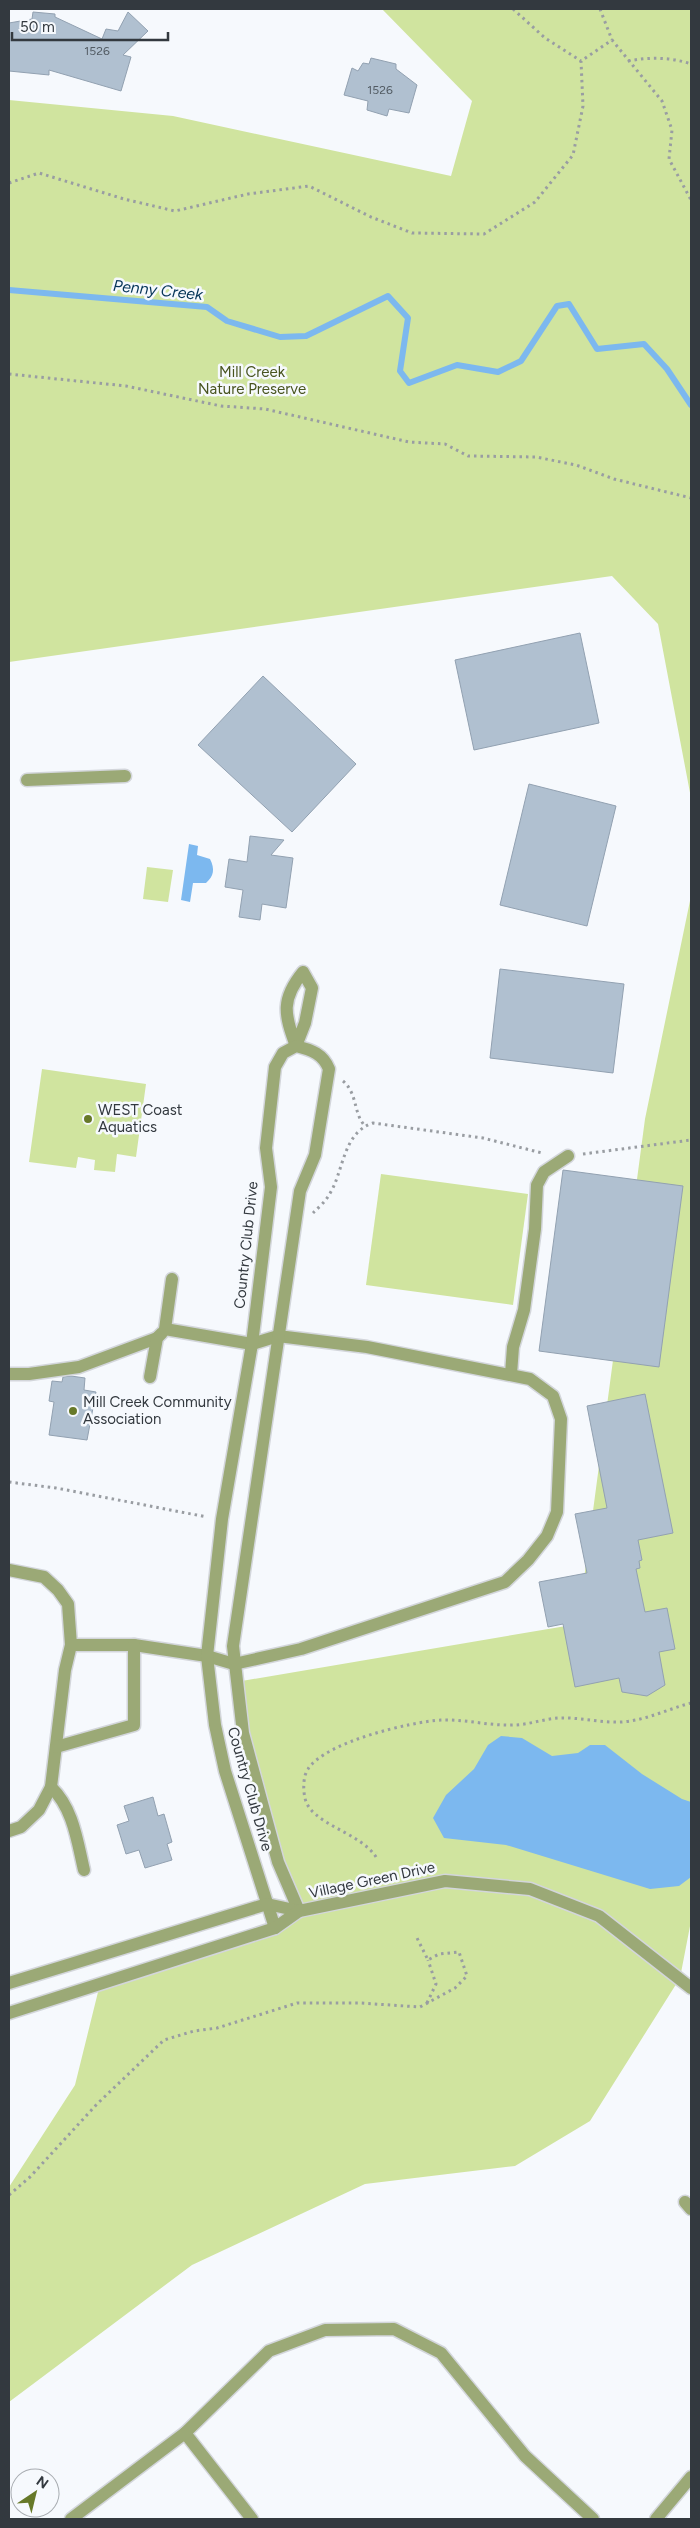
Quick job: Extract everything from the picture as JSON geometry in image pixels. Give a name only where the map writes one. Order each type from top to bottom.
[{"type":"street","points":[[27,780],[124,776]]},
{"type":"street","points":[[304,972],[312,988],[305,1023],[296,1046],[286,1020],[290,988],[304,972]]},
{"type":"street","points":[[296,1046],[311,1050],[325,1059],[329,1069]]},
{"type":"street","name":"Country Club Drive","points":[[275,1928],[226,1771],[215,1726],[207,1656],[222,1519],[252,1344],[271,1187],[266,1148],[275,1067],[283,1053],[296,1046]]},
{"type":"street","name":"Country Club Drive","points":[[299,1911],[278,1862],[243,1733],[233,1646],[300,1191],[315,1155],[329,1069]]},
{"type":"street","points":[[511,1374],[513,1347],[524,1310],[535,1229],[537,1185],[544,1172],[568,1156]]},
{"type":"street","points":[[150,1377],[172,1279]]},
{"type":"street","points":[[9,1374],[29,1374],[79,1366],[161,1333],[252,1344],[278,1336],[367,1347],[530,1379],[553,1396],[562,1419],[557,1512],[548,1536],[528,1560],[505,1582],[301,1649],[234,1664],[207,1656],[134,1645],[71,1645]]},
{"type":"street","points":[[9,1570],[44,1577],[58,1590],[68,1604],[71,1645],[65,1670],[51,1787],[39,1810],[21,1827],[9,1831]]},
{"type":"street","points":[[56,1747],[134,1725],[134,1645]]},
{"type":"street","points":[[51,1787],[62,1797],[70,1815],[84,1870]]},
{"type":"street","name":"Village Green Drive","points":[[9,2013],[275,1928],[299,1911],[445,1881],[530,1889],[599,1916],[691,1988]]},
{"type":"street","name":"Village Green Drive","points":[[9,1983],[267,1904],[299,1911]]},
{"type":"street","points":[[71,2519],[185,2433],[269,2351],[325,2330],[394,2329],[441,2353],[526,2456],[593,2519]]},
{"type":"street","points":[[185,2433],[252,2519]]},
{"type":"street","points":[[656,2519],[691,2477]]},
{"type":"path","points":[[513,9],[545,38],[580,62]]},
{"type":"path","points":[[600,9],[612,40],[662,101],[672,130],[669,160],[691,200]]},
{"type":"path","points":[[580,62],[612,40]]},
{"type":"path","points":[[628,61],[648,57],[678,60],[691,64]]},
{"type":"path","points":[[9,183],[39,173],[124,199],[175,211],[248,194],[310,186],[371,217],[412,234],[484,234],[535,202],[573,155],[583,106],[580,62]]},
{"type":"path","points":[[9,374],[126,386],[220,406],[264,409],[409,442],[444,444],[468,456],[536,457],[576,465],[614,479],[691,498]]},
{"type":"path","points":[[329,1069],[346,1084],[356,1100],[358,1119],[365,1126]]},
{"type":"path","points":[[312,1215],[330,1194],[351,1142],[365,1126],[373,1124],[483,1138],[532,1152],[568,1156],[607,1149],[691,1140]]},
{"type":"path","points":[[9,1482],[56,1488],[134,1505],[222,1519]]},
{"type":"path","points":[[376,1857],[371,1849],[310,1810],[305,1800],[303,1786],[308,1769],[321,1756],[365,1736],[403,1725],[441,1720],[512,1725],[557,1718],[621,1722],[648,1718],[691,1703]]},
{"type":"path","points":[[417,1938],[428,1960],[436,1984],[426,2004]]},
{"type":"path","points":[[9,2196],[30,2178],[97,2104],[164,2040],[194,2030],[217,2028],[297,2003],[360,2003],[420,2007],[455,1988],[467,1976],[459,1952],[439,1954],[428,1960]]},
{"type":"green space","name":"Mill Creek Nature Preserve","points":[[382,9],[691,9],[691,798],[658,624],[612,576],[9,662],[9,100],[173,116],[451,176],[472,101]]},
{"type":"green space","points":[[147,867],[173,870],[168,902],[143,899]]},
{"type":"green space","points":[[691,896],[691,1921],[680,1978],[590,2121],[515,2166],[365,2184],[192,2265],[9,2402],[9,2187],[75,2085],[100,1984],[249,1936],[299,1911],[278,1862],[236,1682],[578,1624],[645,1119]]},
{"type":"green space","name":"WEST Coast Aquatics","points":[[42,1069],[146,1084],[136,1157],[117,1154],[115,1172],[94,1170],[95,1160],[78,1157],[76,1168],[29,1162]]},
{"type":"green space","points":[[381,1174],[528,1194],[513,1305],[366,1285]]},
{"type":"water","points":[[189,844],[198,846],[197,855],[210,859],[213,866],[211,878],[206,883],[193,883],[190,902],[181,900]]},
{"type":"water","points":[[501,1736],[522,1738],[552,1756],[578,1753],[590,1745],[605,1745],[642,1774],[682,1799],[691,1802],[691,1877],[679,1886],[650,1889],[506,1845],[444,1838],[433,1818],[446,1795],[474,1769],[488,1745]]},
{"type":"building","points":[[33,12],[55,14],[55,17],[102,39],[106,29],[118,31],[128,12],[148,31],[123,55],[131,57],[121,91],[49,70],[49,75],[9,71],[9,23],[32,19]]},
{"type":"building","points":[[371,58],[396,64],[396,69],[417,85],[409,113],[389,109],[387,116],[367,110],[368,101],[344,95],[352,68],[358,71],[363,63],[369,64]]},
{"type":"building","points":[[580,633],[599,723],[474,750],[455,660]]},
{"type":"building","points":[[263,676],[356,764],[292,832],[198,745]]},
{"type":"building","points":[[529,784],[616,806],[587,926],[500,905]]},
{"type":"building","points":[[250,836],[284,840],[271,855],[293,858],[286,908],[262,904],[260,920],[239,917],[243,890],[225,887],[229,859],[247,862]]},
{"type":"building","points":[[500,969],[624,984],[613,1073],[490,1058]]},
{"type":"building","points":[[563,1170],[683,1186],[659,1367],[539,1351]]},
{"type":"building","name":"Mill Creek Community Association","points":[[63,1377],[85,1378],[84,1390],[96,1392],[87,1440],[49,1435],[54,1402],[49,1401],[52,1381],[62,1382]]},
{"type":"building","points":[[645,1394],[673,1533],[638,1540],[642,1560],[639,1561],[640,1568],[636,1569],[645,1612],[667,1608],[675,1649],[659,1652],[665,1685],[647,1696],[622,1692],[619,1678],[575,1687],[563,1624],[548,1627],[539,1582],[587,1573],[575,1514],[607,1508],[587,1406]]},
{"type":"building","points":[[153,1797],[158,1816],[164,1814],[172,1842],[167,1844],[172,1860],[145,1868],[139,1850],[126,1854],[117,1825],[129,1821],[124,1806]]},
{"type":"waterway","name":"Penny Creek","points":[[9,290],[207,307],[227,321],[280,337],[306,336],[388,296],[408,318],[400,371],[409,383],[457,365],[498,372],[521,361],[557,306],[569,304],[597,349],[644,344],[667,369],[691,405]]},
{"type":"place","name":"WEST Coast Aquatics","points":[[88,1119]]},
{"type":"place","name":"Mill Creek Community Association","points":[[73,1411]]}]
